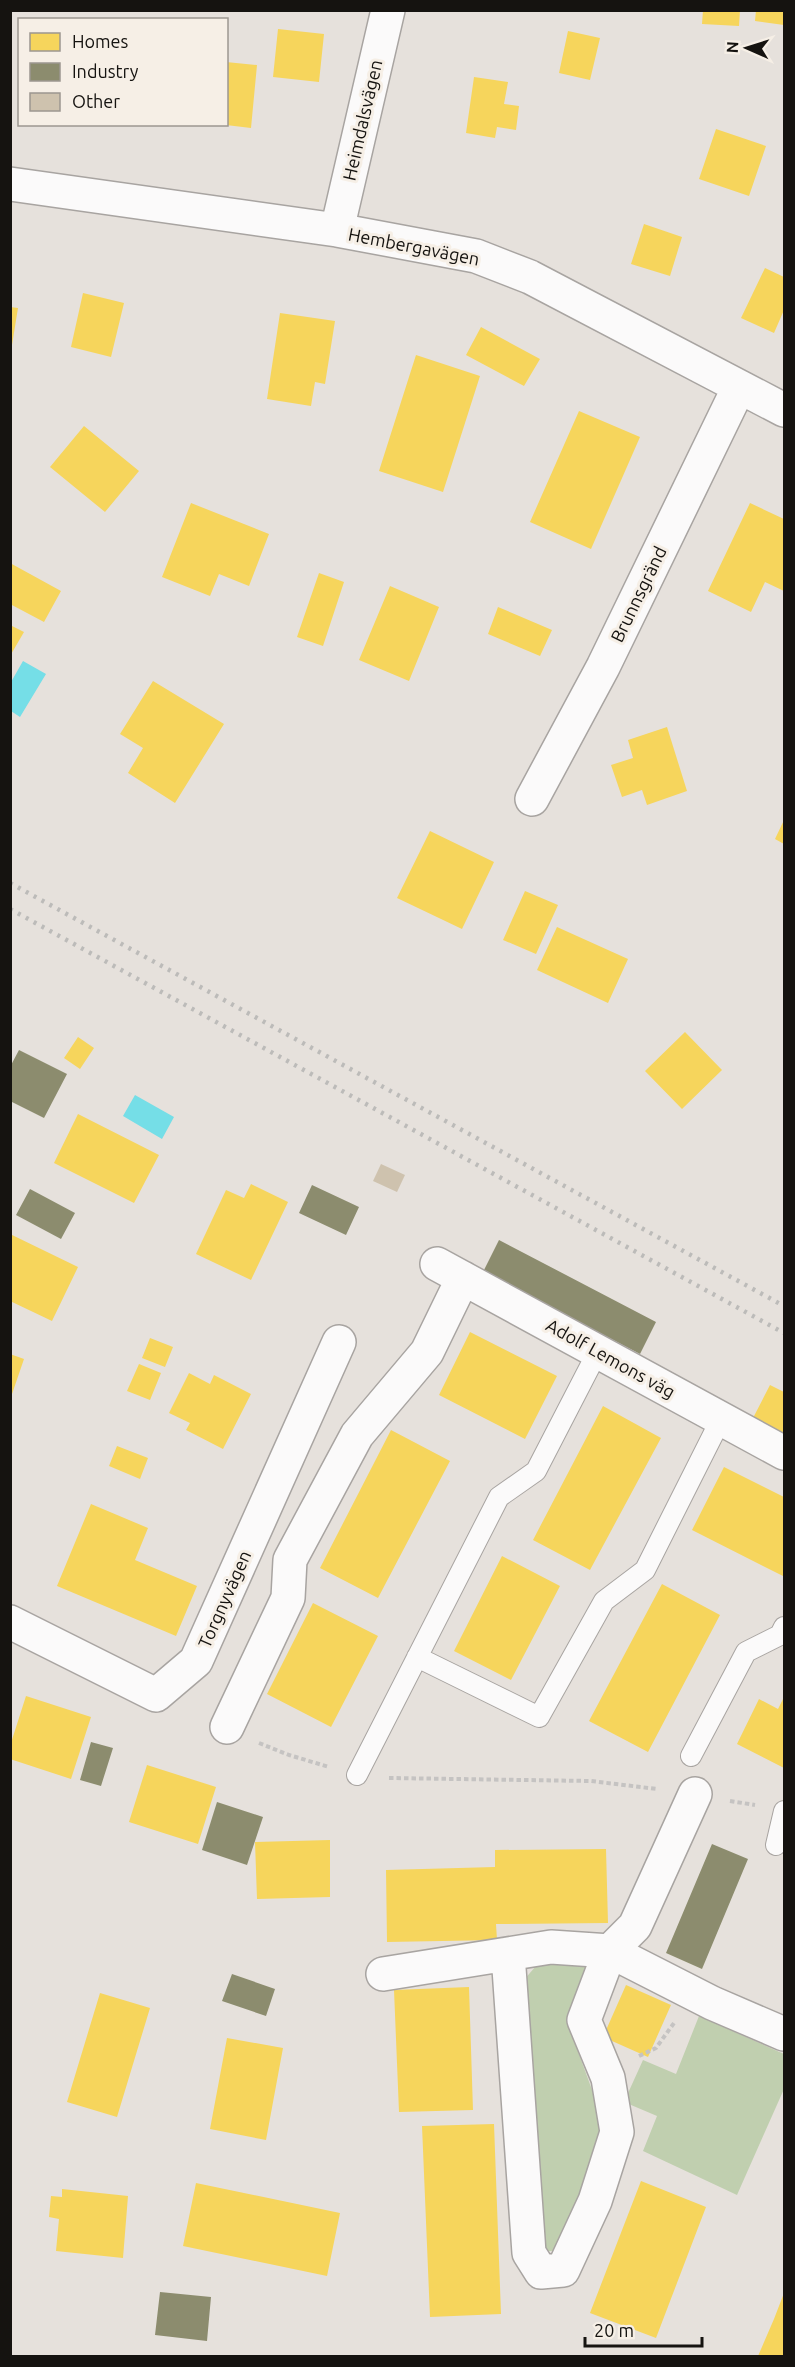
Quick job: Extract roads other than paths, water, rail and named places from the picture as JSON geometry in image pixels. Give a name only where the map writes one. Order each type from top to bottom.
[{"type":"street","name":"Heimdalsvägen","points":[[336,230],[388,10]]},
{"type":"street","name":"Hembergavägen","points":[[10,184],[336,230],[476,256],[519,273],[784,410]]},
{"type":"street","name":"Brunnsgränd","points":[[532,799],[603,667],[740,387]]},
{"type":"street","name":"Adolf Lemons väg","points":[[227,1727],[288,1598],[290,1560],[357,1435],[427,1352],[450,1271],[784,1453]]},
{"type":"street","name":"Torgnyvägen","points":[[10,1622],[156,1695],[188,1668],[196,1661],[339,1342]]},
{"type":"street","points":[[508,1954],[529,2253],[541,2272],[563,2270],[595,2201],[617,2132],[608,2078],[584,2020],[610,1951],[634,1926],[694,1794]]},
{"type":"street","points":[[383,1974],[552,1947],[610,1951],[712,2003],[784,2034]]},
{"type":"lane","points":[[357,1775],[499,1497],[536,1471],[598,1352]]},
{"type":"lane","points":[[417,1657],[539,1717],[604,1601],[645,1570],[722,1419]]},
{"type":"lane","points":[[691,1756],[746,1652],[780,1635],[784,1627]]},
{"type":"lane","points":[[776,1845],[784,1811]]},
{"type":"water","points":[[23,661],[46,674],[20,717],[11,711],[11,682]]},
{"type":"water","points":[[135,1095],[174,1117],[162,1139],[123,1116]]},
{"type":"railway","points":[[10,883],[784,1306]]},
{"type":"railway","points":[[10,909],[784,1333]]}]
